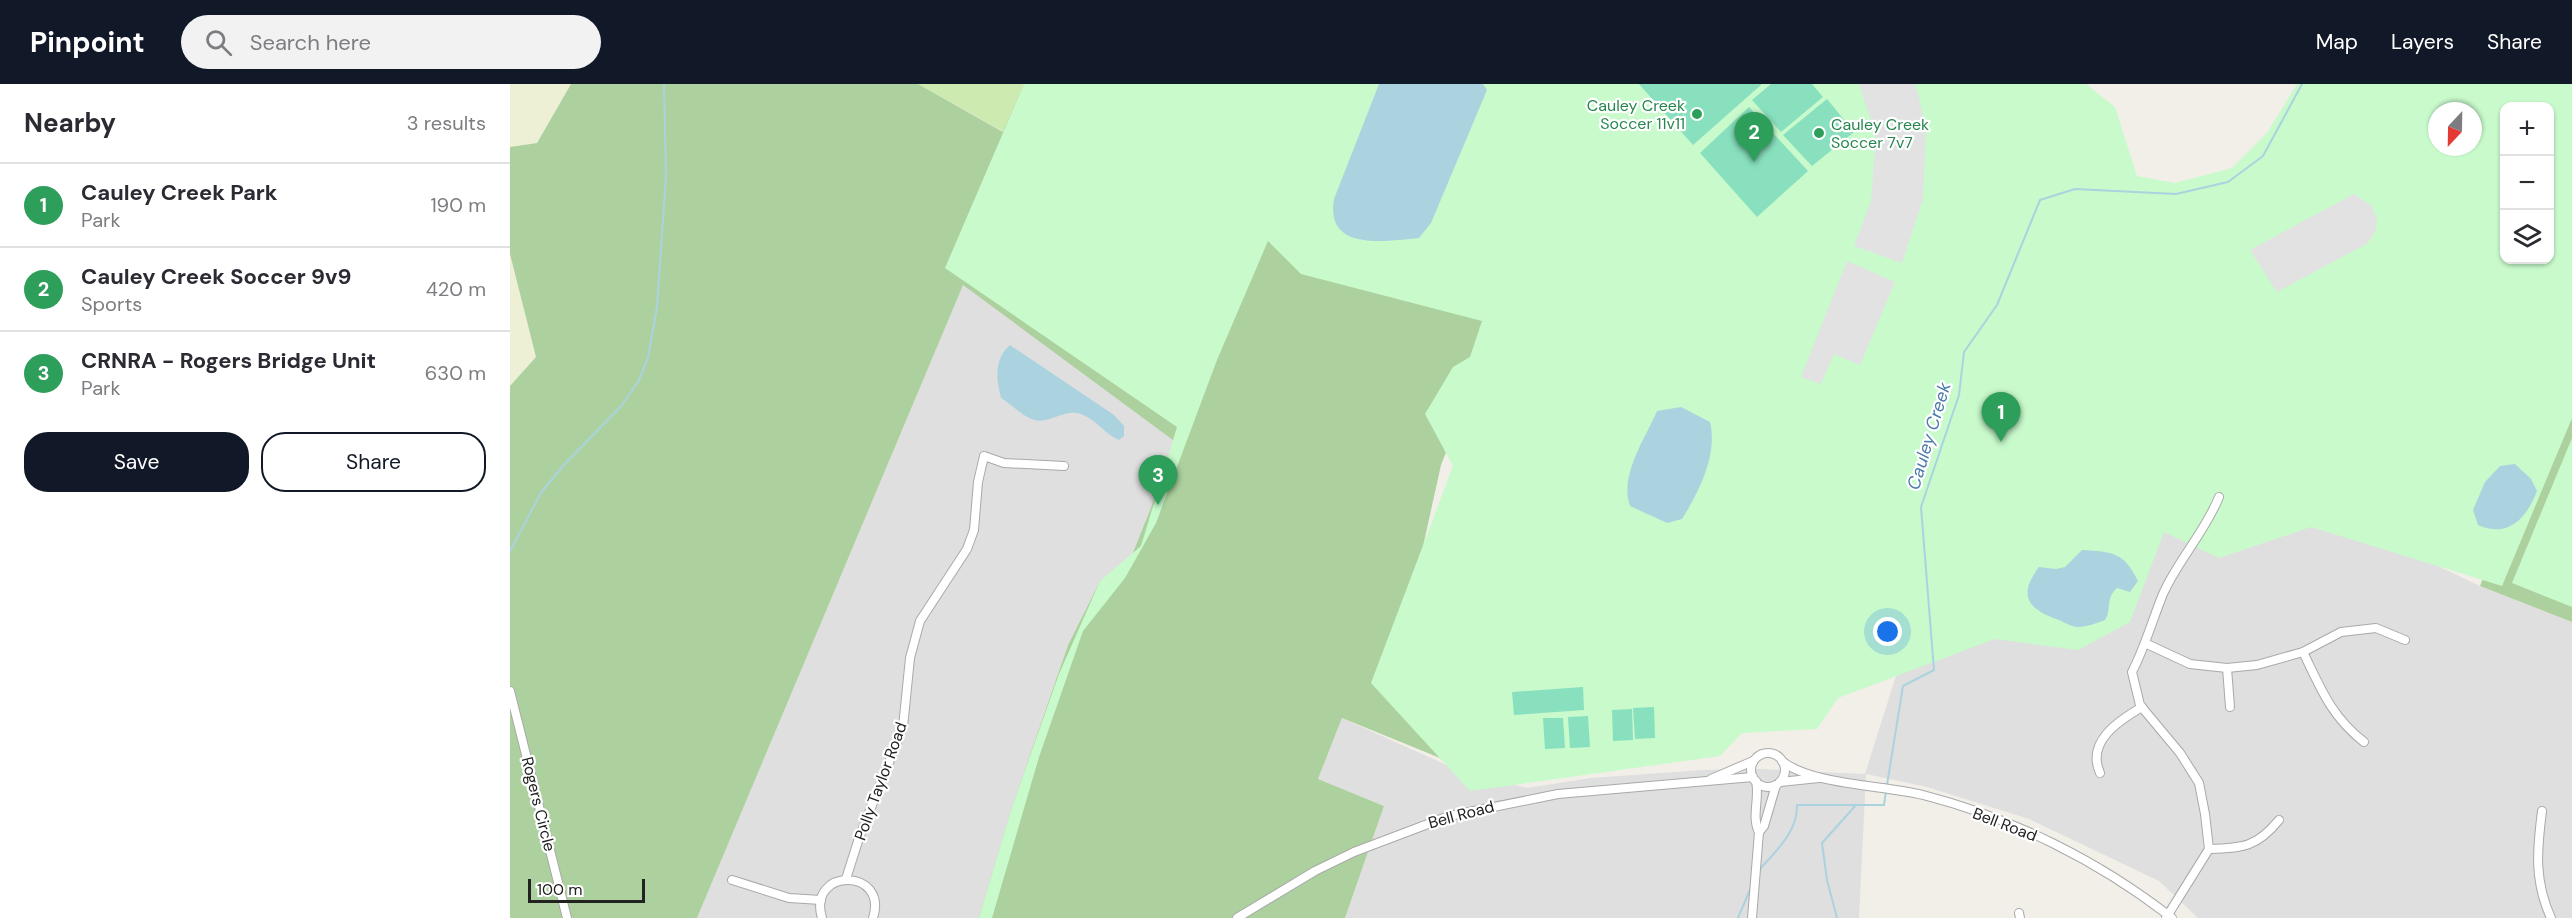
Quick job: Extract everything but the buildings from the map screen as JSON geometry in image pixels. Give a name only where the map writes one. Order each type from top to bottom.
[{"type":"street","name":"Polly Taylor Road","points":[[846,879],[859,838],[903,727],[910,658],[920,621],[956,568],[974,530],[978,482],[984,456],[1004,463],[1064,466]]},
{"type":"street","points":[[2157,918],[2168,917],[2209,849],[2199,783],[2180,753],[2142,707],[2132,672],[2147,644],[2164,594],[2212,514],[2219,497]]},
{"type":"street","points":[[2147,644],[2190,664],[2227,668],[2257,664],[2303,652],[2341,632],[2376,628],[2405,640]]},
{"type":"street","points":[[2303,652],[2333,712],[2344,726],[2364,742]]},
{"type":"street","points":[[2227,668],[2230,707]]},
{"type":"street","name":"Rogers Circle","points":[[510,691],[567,918]]},
{"type":"street","points":[[2100,773],[2096,764],[2096,753],[2102,738],[2120,720],[2142,707]]},
{"type":"street","name":"Bell Road","points":[[1707,781],[1767,753],[1791,769],[1819,778],[1861,783],[1923,795],[2024,830],[2075,854],[2118,879],[2168,917]]},
{"type":"street","points":[[1752,918],[1759,832],[1755,824],[1758,793],[1753,761]]},
{"type":"street","points":[[1759,832],[1764,826],[1778,783],[1785,772],[1782,761]]},
{"type":"street","name":"Bell Road","points":[[1237,918],[1315,871],[1354,852],[1449,816],[1558,794],[1754,779],[1765,786],[1819,778]]},
{"type":"street","points":[[2542,811],[2536,866],[2544,904],[2551,918]]},
{"type":"street","points":[[2209,849],[2238,847],[2264,838],[2279,820]]},
{"type":"street","points":[[822,918],[821,900],[831,885],[846,879],[860,882],[872,892],[876,904],[873,918]]},
{"type":"street","points":[[732,880],[789,898],[821,900]]},
{"type":"shaded area","points":[[1859,84],[1914,84],[1918,93],[1926,131],[1923,199],[1902,263],[1854,246],[1871,201],[1876,135]]},
{"type":"shaded area","points":[[2354,194],[2372,206],[2377,220],[2375,232],[2368,243],[2277,292],[2250,250]]},
{"type":"shaded area","points":[[1847,261],[1895,282],[1860,365],[1834,354],[1821,384],[1801,377]]},
{"type":"shaded area","points":[[963,284],[1178,443],[1132,555],[1100,581],[1068,645],[1012,807],[979,918],[697,918]]},
{"type":"shaded area","points":[[2012,308],[2239,472],[2480,586],[2572,622],[2572,918],[2198,918],[2159,881],[2029,819],[1927,787],[1866,774],[1859,918],[1345,918],[1384,806],[1318,779],[1342,718],[1460,771],[1527,788],[1591,778],[1703,770],[1759,769],[1865,774]]},
{"type":"green space","points":[[510,84],[571,84],[537,143],[510,147]]},
{"type":"green space","points":[[571,84],[918,84],[1003,132],[1024,84],[1499,317],[1441,465],[1409,610],[1462,767],[1342,718],[1318,779],[1384,806],[1345,918],[979,918],[1012,807],[1068,645],[1100,581],[1132,555],[1177,443],[963,285],[697,918],[510,918],[510,386],[536,357],[510,254],[510,147],[537,143]]},
{"type":"green space","points":[[918,84],[1024,84],[1004,132]]},
{"type":"green space","points":[[1024,84],[2086,84],[2115,107],[2137,176],[2175,183],[2232,168],[2267,133],[2297,84],[2572,84],[2572,418],[2502,586],[2311,527],[2219,558],[2164,532],[2130,622],[2078,650],[1995,639],[1838,698],[1817,729],[1742,733],[1720,756],[1470,791],[1371,683],[1453,466],[1425,414],[1453,367],[1470,357],[1482,321],[1301,274],[1268,241],[1217,360],[1156,523],[1125,578],[1083,631],[1039,757],[992,918],[979,918],[1012,807],[1059,674],[1100,581],[1141,546],[1177,427],[945,268]]},
{"type":"green space","name":"Cauley Creek Soccer 11v11","points":[[1639,84],[1762,84],[1693,145]]},
{"type":"green space","name":"Cauley Creek Soccer 7v7","points":[[1771,84],[1812,84],[1823,97],[1781,132],[1752,100]]},
{"type":"green space","name":"Cauley Creek Soccer 7v7","points":[[1827,99],[1854,132],[1812,166],[1783,135]]},
{"type":"green space","points":[[1749,107],[1808,171],[1757,217],[1700,153]]},
{"type":"green space","points":[[510,254],[536,357],[510,386]]},
{"type":"green space","points":[[2572,342],[2572,622],[2480,586]]},
{"type":"green space","points":[[2572,438],[2572,607],[2512,583]]},
{"type":"green space","points":[[1583,687],[1584,710],[1514,715],[1512,692]]},
{"type":"green space","points":[[1654,707],[1655,738],[1635,739],[1633,708]]},
{"type":"green space","points":[[1632,709],[1633,740],[1613,741],[1612,710]]},
{"type":"green space","points":[[1588,716],[1590,747],[1570,748],[1568,717]]},
{"type":"green space","points":[[1543,718],[1563,718],[1565,748],[1545,749]]},
{"type":"water","points":[[1379,84],[1483,84],[1487,90],[1431,223],[1419,238],[1390,241],[1360,240],[1339,228],[1334,216],[1334,199]]},
{"type":"water","points":[[1010,345],[1114,415],[1124,426],[1124,436],[1119,440],[1081,414],[1068,413],[1038,421],[1024,415],[1001,398],[998,384],[999,363]]},
{"type":"water","points":[[1681,407],[1710,422],[1711,447],[1700,485],[1682,519],[1667,523],[1630,506],[1628,482],[1635,458],[1657,411]]},
{"type":"water","points":[[2515,464],[2531,479],[2537,491],[2528,509],[2522,517],[2508,527],[2489,529],[2478,525],[2473,510],[2485,482],[2500,466]]},
{"type":"water","points":[[2082,550],[2116,555],[2128,564],[2138,581],[2130,592],[2117,588],[2113,592],[2105,620],[2078,627],[2038,610],[2032,605],[2028,593],[2029,585],[2039,567],[2056,569],[2065,567]]},
{"type":"waterway","points":[[510,551],[541,493],[562,467],[622,405],[638,382],[648,358],[657,307],[666,176],[664,84]]},
{"type":"waterway","name":"Cauley Creek","points":[[1887,785],[1903,686],[1934,670],[1921,507],[1959,395],[1964,352],[1997,305],[2040,200],[2075,189],[2176,194],[2228,182],[2263,156],[2302,84]]},
{"type":"waterway","points":[[1760,869],[1790,832],[1797,805],[1884,805],[1886,791]]},
{"type":"waterway","name":"Cauley Creek","points":[[1837,918],[1827,880],[1822,843],[1856,805]]},
{"type":"waterway","points":[[1738,918],[1752,885]]},
{"type":"place","name":"Cauley Creek Soccer 11v11","points":[[1697,114]]},
{"type":"place","name":"Cauley Creek Soccer 7v7","points":[[1819,133]]},
{"type":"place","name":"Cauley Creek Soccer 9v9","points":[[1754,162]]},
{"type":"place","name":"Cauley Creek Park","points":[[2001,442]]},
{"type":"place","name":"CRNRA - Rogers Bridge Unit","points":[[1158,505]]}]
